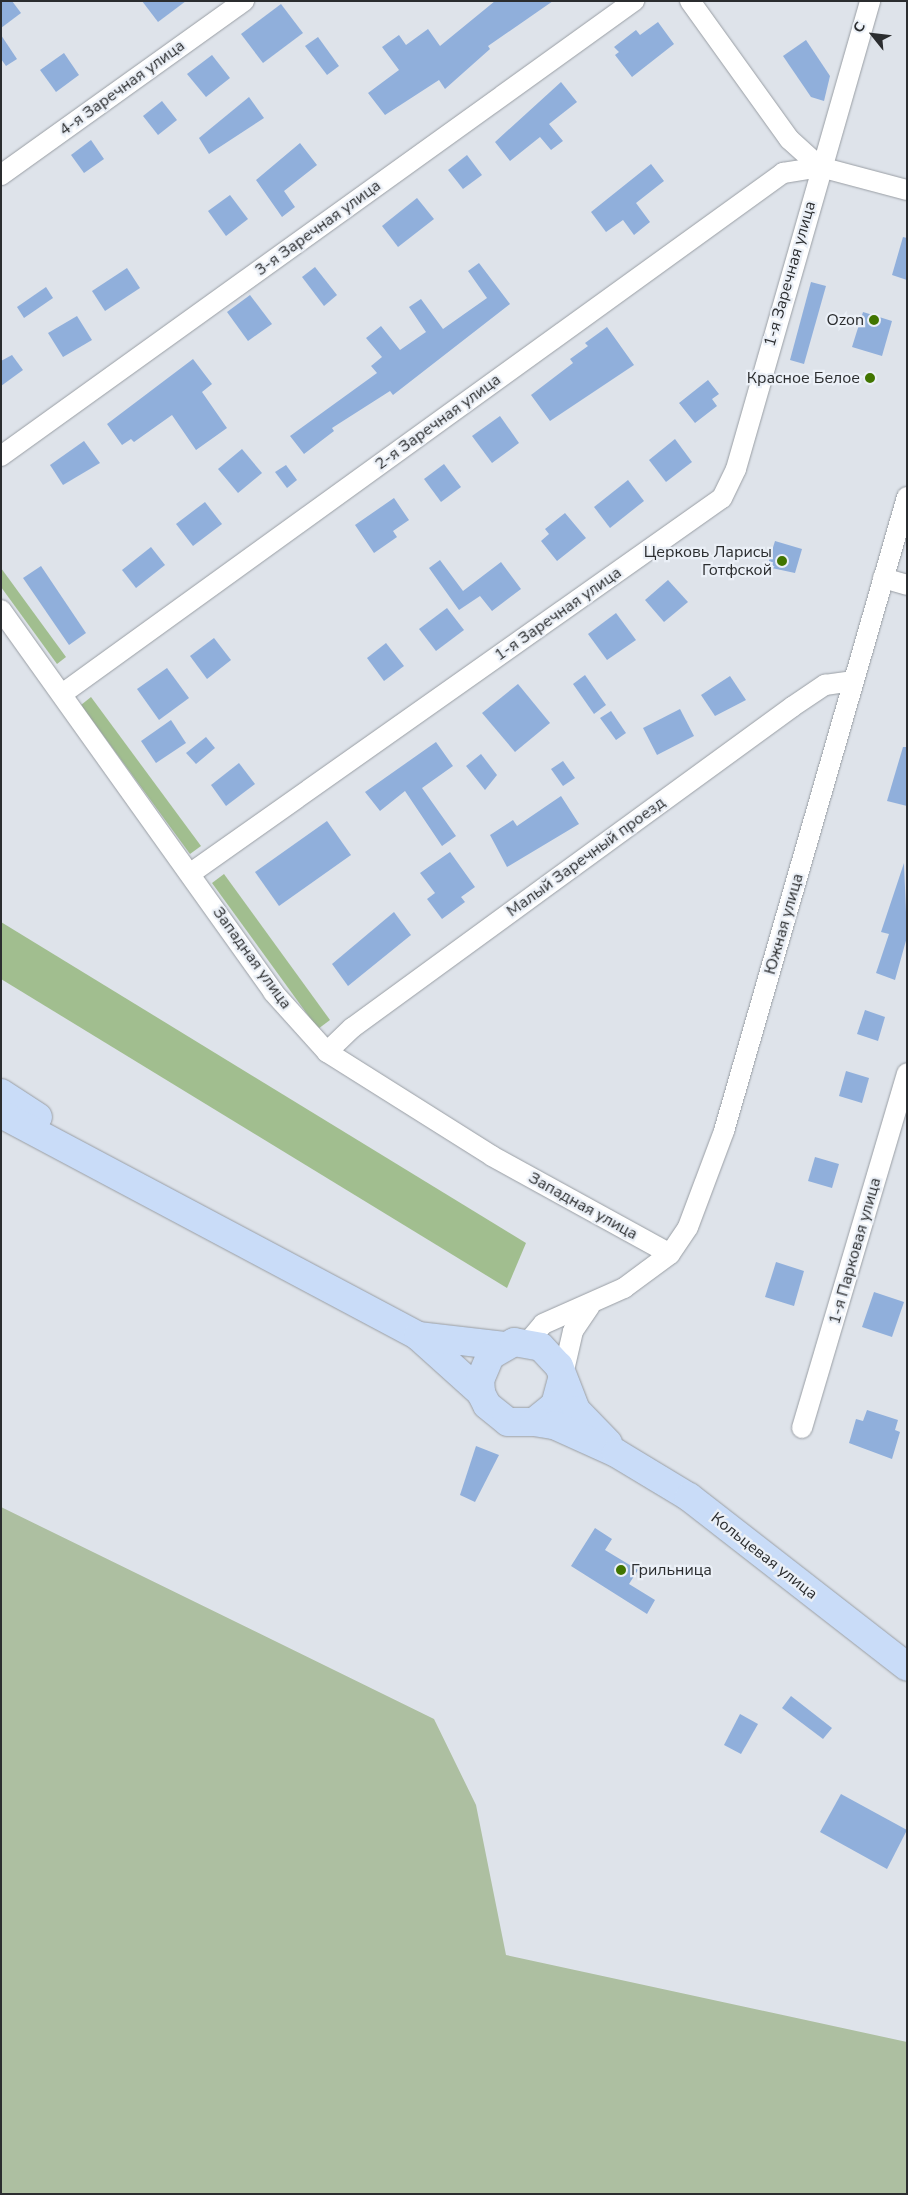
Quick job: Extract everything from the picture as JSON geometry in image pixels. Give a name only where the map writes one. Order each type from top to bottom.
[{"type":"street","name":"4-я Заречная улица","points":[[1,175],[244,1]]},
{"type":"street","name":"3-я Заречная улица","points":[[1,456],[634,1]]},
{"type":"street","points":[[690,1],[789,139],[820,167],[907,190]]},
{"type":"street","name":"1-я Заречная улица","points":[[191,873],[722,498],[736,469],[820,167],[870,1]]},
{"type":"street","name":"2-я Заречная улица","points":[[62,694],[783,173],[820,167]]},
{"type":"street","name":"Южная улица","points":[[516,1344],[543,1324],[591,1305],[624,1288],[670,1254],[688,1227],[724,1131],[907,497]]},
{"type":"street","points":[[883,578],[907,585]]},
{"type":"street","name":"Западная улица","points":[[1,610],[191,873],[273,992],[327,1052],[492,1156],[670,1254]]},
{"type":"street","name":"Малый Заречный проезд","points":[[327,1052],[352,1028],[792,707],[826,685],[854,681]]},
{"type":"street","name":"1-я Парковая улица","points":[[802,1428],[907,1073]]},
{"type":"street","points":[[1,1093],[29,1108],[74,1150]]},
{"type":"street","points":[[1,1114],[74,1150],[418,1336],[481,1393],[487,1405],[508,1422],[534,1422],[554,1425],[616,1453]]},
{"type":"street","points":[[1,1134],[74,1150]]},
{"type":"street","points":[[534,1422],[555,1405],[573,1331],[591,1305]]},
{"type":"street","points":[[418,1336],[516,1344],[551,1355],[576,1410],[616,1453]]},
{"type":"street","points":[[481,1393],[484,1366],[516,1344]]},
{"type":"street","name":"Кольцевая улица","points":[[616,1453],[689,1497],[907,1667]]},
{"type":"green space","points":[[1,568],[66,657],[57,664],[1,587]]},
{"type":"green space","points":[[91,697],[201,846],[190,854],[81,705]]},
{"type":"green space","points":[[224,874],[330,1020],[318,1029],[212,883]]},
{"type":"green space","points":[[1,922],[526,1243],[507,1288],[1,979]]},
{"type":"green space","points":[[1,1507],[434,1719],[476,1805],[506,1955],[907,2042],[907,2194],[1,2194]]},
{"type":"building","points":[[1,1],[12,1],[21,13],[1,28]]},
{"type":"building","points":[[142,1],[186,1],[158,22]]},
{"type":"building","points":[[495,1],[553,1],[488,46],[490,49],[445,89],[439,80],[385,115],[368,93],[399,70],[382,47],[399,35],[406,45],[428,29],[440,46]]},
{"type":"building","points":[[281,4],[303,33],[263,63],[241,34]]},
{"type":"building","points":[[658,22],[674,44],[632,77],[615,55],[619,52],[614,47],[636,30],[640,35]]},
{"type":"building","points":[[1,35],[17,59],[6,66],[1,59]]},
{"type":"building","points":[[318,37],[339,66],[327,75],[305,46]]},
{"type":"building","points":[[806,40],[830,76],[824,101],[811,97],[783,56]]},
{"type":"building","points":[[64,53],[79,75],[56,92],[40,70]]},
{"type":"building","points":[[212,55],[230,78],[206,97],[187,74]]},
{"type":"building","points":[[561,82],[577,102],[549,124],[563,141],[551,150],[540,137],[510,161],[495,142]]},
{"type":"building","points":[[249,97],[264,118],[209,154],[199,138]]},
{"type":"building","points":[[162,101],[177,120],[158,135],[143,116]]},
{"type":"building","points":[[91,140],[104,159],[84,173],[71,155]]},
{"type":"building","points":[[300,143],[317,165],[284,191],[295,207],[282,217],[256,180]]},
{"type":"building","points":[[467,155],[482,175],[463,189],[448,170]]},
{"type":"building","points":[[651,164],[664,181],[636,203],[650,222],[634,235],[623,220],[606,232],[591,212]]},
{"type":"building","points":[[230,195],[248,219],[226,236],[208,211]]},
{"type":"building","points":[[417,198],[434,219],[398,247],[382,226]]},
{"type":"building","points":[[903,237],[907,238],[907,280],[892,275]]},
{"type":"building","points":[[479,263],[510,304],[393,395],[390,391],[332,428],[334,431],[304,454],[290,436],[377,373],[371,366],[382,357],[366,338],[381,326],[400,350],[426,332],[409,307],[421,299],[443,329],[487,298],[468,271]]},
{"type":"building","points":[[315,267],[337,295],[324,306],[302,277]]},
{"type":"building","points":[[127,268],[140,288],[105,311],[92,291]]},
{"type":"building","points":[[811,282],[826,286],[804,364],[790,360]]},
{"type":"building","points":[[46,287],[53,298],[24,318],[17,307]]},
{"type":"building","points":[[250,295],[272,324],[248,341],[227,312]]},
{"type":"building","points":[[863,312],[892,321],[882,356],[852,347]]},
{"type":"building","points":[[77,316],[92,340],[63,357],[48,333]]},
{"type":"building","points":[[607,327],[634,365],[550,421],[531,395],[573,363],[570,359],[588,346],[585,343]]},
{"type":"building","points":[[12,355],[23,370],[1,386],[1,361]]},
{"type":"building","points":[[193,359],[212,384],[202,392],[227,428],[196,450],[172,415],[134,442],[131,439],[122,445],[107,424]]},
{"type":"building","points":[[708,380],[719,394],[712,399],[717,406],[695,423],[679,403]]},
{"type":"building","points":[[500,416],[519,443],[492,463],[472,436]]},
{"type":"building","points":[[675,439],[692,462],[666,482],[649,460]]},
{"type":"building","points":[[84,441],[100,463],[63,485],[50,465]]},
{"type":"building","points":[[242,449],[262,473],[238,493],[218,469]]},
{"type":"building","points":[[444,464],[461,487],[441,502],[424,479]]},
{"type":"building","points":[[286,465],[297,480],[287,488],[275,472]]},
{"type":"building","points":[[628,480],[644,501],[610,528],[594,507]]},
{"type":"building","points":[[394,498],[409,520],[393,531],[397,537],[374,553],[355,525]]},
{"type":"building","points":[[205,502],[222,524],[193,546],[176,524]]},
{"type":"building","points":[[565,513],[586,538],[557,561],[541,541],[549,534],[545,529]]},
{"type":"building","name":"Церковь Ларисы Готфской","points":[[775,541],[802,549],[795,573],[767,567]]},
{"type":"building","points":[[151,547],[165,565],[136,588],[122,570]]},
{"type":"building","points":[[440,560],[463,591],[501,562],[521,589],[492,611],[480,596],[459,610],[429,568]]},
{"type":"building","points":[[41,566],[86,633],[69,645],[23,578]]},
{"type":"building","points":[[668,580],[688,602],[664,622],[645,600]]},
{"type":"building","points":[[447,608],[464,630],[436,651],[419,629]]},
{"type":"building","points":[[616,613],[636,640],[607,660],[588,634]]},
{"type":"building","points":[[214,638],[231,660],[207,679],[190,656]]},
{"type":"building","points":[[386,643],[404,666],[384,681],[367,658]]},
{"type":"building","points":[[167,668],[189,698],[159,720],[137,689]]},
{"type":"building","points":[[585,675],[606,705],[594,714],[573,684]]},
{"type":"building","points":[[730,676],[746,700],[715,716],[701,695]]},
{"type":"building","points":[[518,684],[550,723],[515,752],[482,713]]},
{"type":"building","points":[[680,709],[694,736],[657,755],[643,728]]},
{"type":"building","points":[[611,711],[626,733],[616,740],[600,718]]},
{"type":"building","points":[[171,720],[186,743],[156,763],[141,741]]},
{"type":"building","points":[[206,737],[215,748],[196,764],[186,753]]},
{"type":"building","points":[[436,742],[453,766],[422,788],[456,836],[442,846],[405,791],[380,811],[365,792]]},
{"type":"building","points":[[903,747],[907,747],[907,806],[887,801]]},
{"type":"building","points":[[481,754],[497,775],[485,790],[466,766]]},
{"type":"building","points":[[563,761],[575,778],[563,786],[551,769]]},
{"type":"building","points":[[239,763],[255,784],[226,806],[211,785]]},
{"type":"building","points":[[561,796],[579,824],[507,867],[490,835],[513,820],[517,826]]},
{"type":"building","points":[[327,821],[351,855],[279,906],[255,872]]},
{"type":"building","points":[[450,852],[475,887],[461,897],[465,902],[442,919],[427,899],[435,893],[420,873]]},
{"type":"building","points":[[904,863],[907,937],[895,980],[876,973],[889,934],[881,932]]},
{"type":"building","points":[[394,912],[411,935],[348,986],[332,964]]},
{"type":"building","points":[[865,1010],[885,1017],[878,1041],[857,1034]]},
{"type":"building","points":[[846,1071],[869,1078],[862,1103],[839,1096]]},
{"type":"building","points":[[815,1157],[839,1164],[832,1188],[808,1181]]},
{"type":"building","points":[[776,1262],[804,1271],[794,1306],[765,1297]]},
{"type":"building","points":[[874,1292],[904,1302],[892,1337],[862,1327]]},
{"type":"building","points":[[867,1410],[898,1420],[895,1430],[900,1432],[892,1459],[849,1443],[856,1419],[863,1421]]},
{"type":"building","points":[[476,1446],[499,1455],[475,1502],[460,1495]]},
{"type":"building","points":[[595,1528],[612,1539],[605,1550],[638,1570],[629,1584],[655,1600],[647,1614],[571,1566]]},
{"type":"building","points":[[791,1696],[832,1728],[823,1739],[782,1708]]},
{"type":"building","points":[[740,1714],[758,1724],[741,1754],[724,1745]]},
{"type":"building","points":[[841,1794],[907,1830],[887,1869],[820,1832]]},
{"type":"place","name":"Ozon","points":[[874,320]]},
{"type":"place","name":"Красное Белое","points":[[870,378]]},
{"type":"place","name":"Церковь Ларисы Готфской","points":[[782,561]]},
{"type":"place","name":"Грильница","points":[[621,1570]]}]
